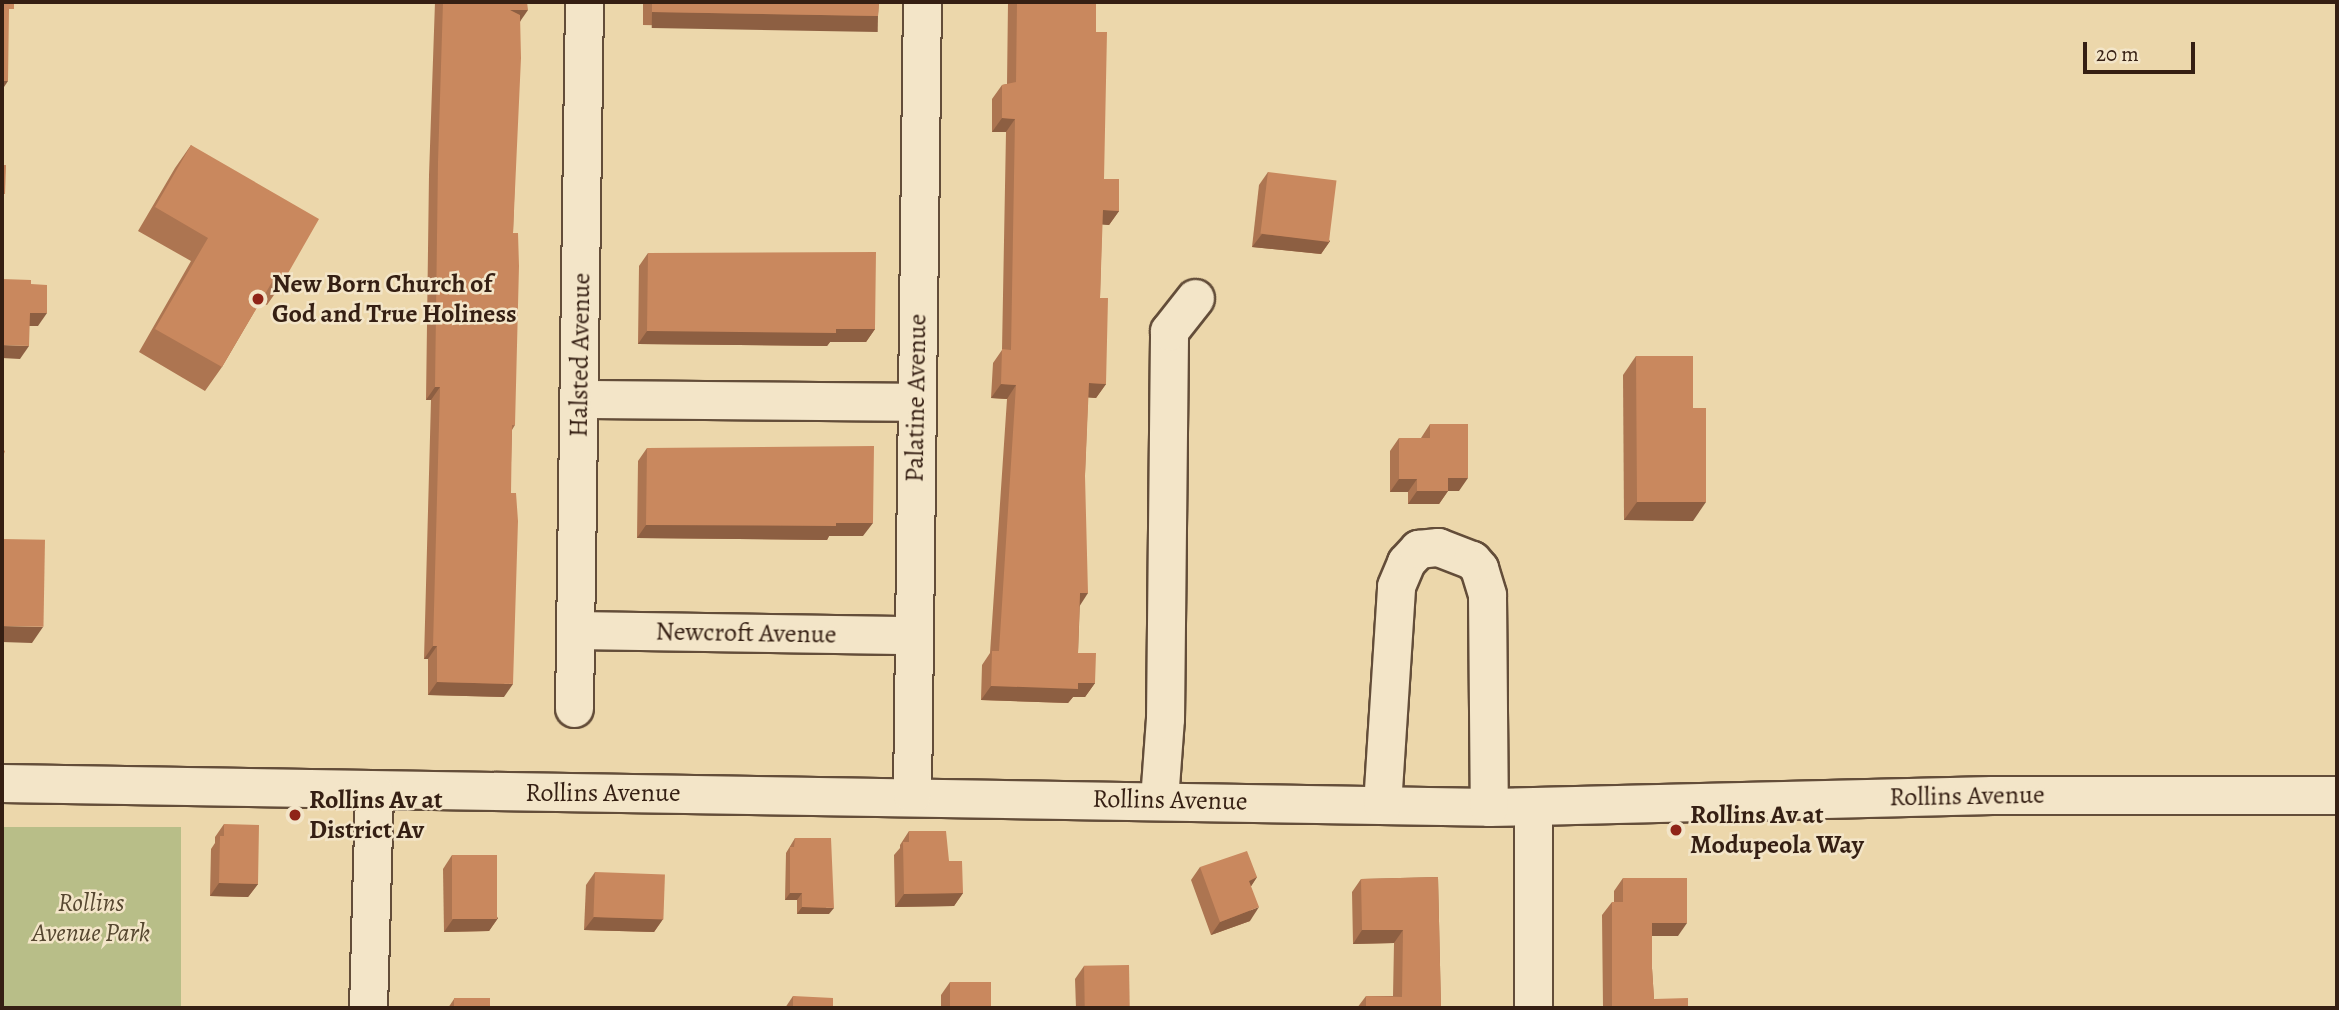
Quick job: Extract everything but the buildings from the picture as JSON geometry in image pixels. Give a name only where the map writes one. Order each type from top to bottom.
[{"type":"street","name":"Halsted Avenue","points":[[575,708],[584,2]]},
{"type":"street","name":"Palatine Avenue","points":[[912,794],[922,2]]},
{"type":"street","points":[[1159,800],[1165,719],[1170,331],[1195,298]]},
{"type":"street","points":[[580,399],[915,402]]},
{"type":"street","points":[[1382,805],[1396,586],[1406,562],[1418,549],[1438,547],[1472,560],[1479,568],[1487,595],[1489,807]]},
{"type":"street","name":"Newcroft Avenue","points":[[577,631],[914,635]]},
{"type":"street","name":"Rollins Avenue","points":[[2,783],[374,792],[912,794],[1489,807],[1992,795],[2337,795]]},
{"type":"street","points":[[368,1008],[374,792]]},
{"type":"street","points":[[1533,807],[1533,1008]]},
{"type":"green space","name":"Rollins Avenue Park","points":[[2,827],[181,827],[181,1008],[2,1008]]},
{"type":"place","name":"New Born Church of God and True Holiness","points":[[258,299]]},
{"type":"place","name":"Rollins Av at District Av","points":[[295,815]]},
{"type":"place","name":"Rollins Av at Modupeola Way","points":[[1676,830]]}]
